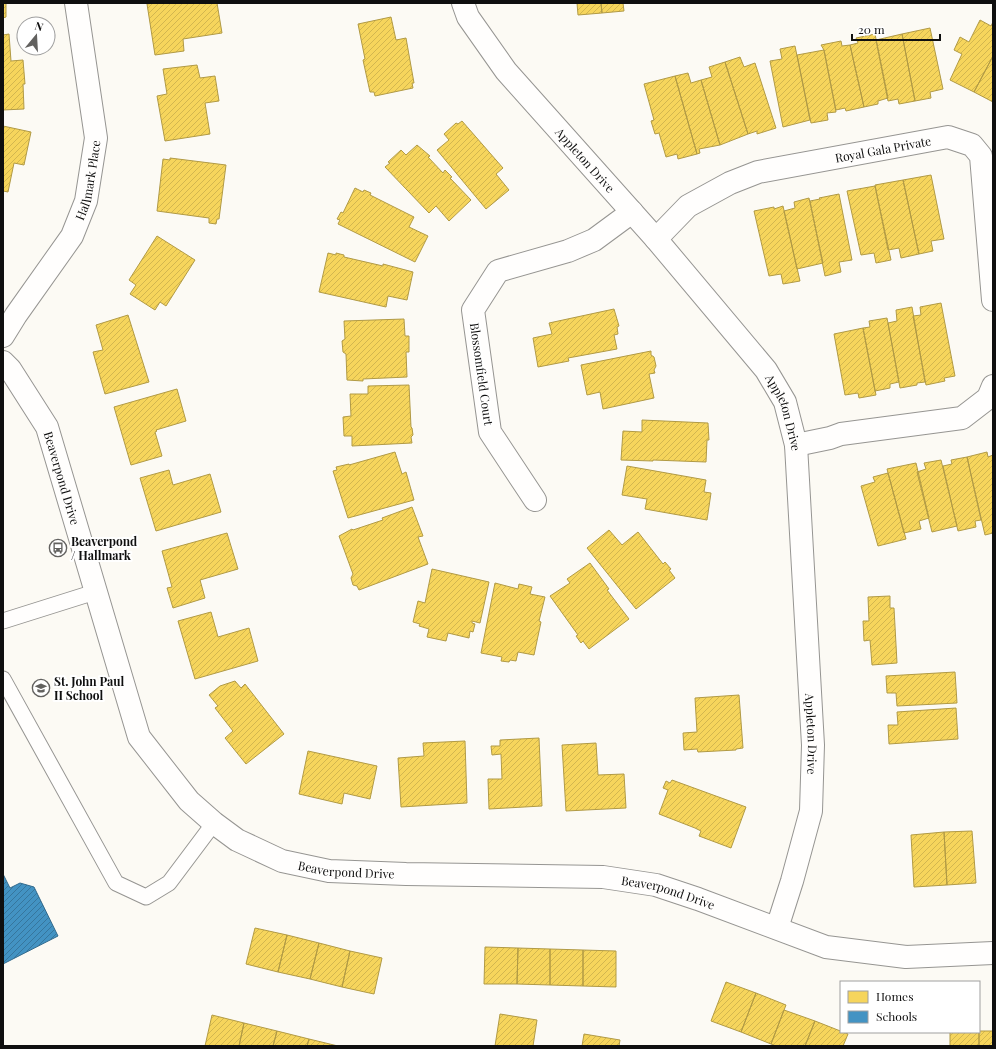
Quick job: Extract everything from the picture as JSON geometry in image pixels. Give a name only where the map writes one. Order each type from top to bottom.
[{"type":"street","name":"Hallmark Place","points":[[3,336],[16,315],[72,236],[86,201],[96,138],[76,3]]},
{"type":"street","name":"Appleton Drive","points":[[463,3],[468,17],[506,71],[656,239],[766,370],[785,402],[796,445],[813,744],[811,810],[792,881],[777,928]]},
{"type":"street","name":"Royal Gala Private","points":[[656,239],[688,206],[730,183],[758,172],[948,136],[972,145],[981,156],[993,300]]},
{"type":"street","name":"Blossomfield Court","points":[[536,500],[490,432],[473,310],[498,271],[568,251],[594,240],[632,212]]},
{"type":"street","name":"Beaverpond Drive","points":[[3,362],[10,368],[47,427],[139,737],[190,801],[214,823],[237,840],[282,861],[329,871],[406,874],[603,877],[656,885],[698,899],[826,947],[906,957],[993,953]]},
{"type":"street","points":[[796,445],[830,438],[841,434],[962,418],[988,398],[993,386]]},
{"type":"lane","points":[[3,621],[95,592]]},
{"type":"lane","points":[[3,679],[116,883],[146,897],[164,887],[174,877],[214,823]]},
{"type":"building: Homes","points":[[3,3],[6,3],[6,17],[3,18]]},
{"type":"building: Homes","points":[[217,3],[222,33],[183,39],[184,51],[155,55],[147,4]]},
{"type":"building: Homes","points":[[577,3],[601,3],[602,13],[578,15]]},
{"type":"building: Homes","points":[[601,3],[623,3],[624,11],[602,13]]},
{"type":"building: Homes","points":[[391,17],[396,40],[406,38],[414,83],[412,83],[413,88],[375,96],[374,92],[370,92],[363,60],[365,59],[358,24]]},
{"type":"building: Homes","points":[[980,20],[991,26],[993,22],[993,56],[974,92],[950,80],[962,54],[954,50],[960,37],[969,42]]},
{"type":"building: Homes","points":[[930,28],[943,89],[930,92],[931,98],[915,101],[902,34]]},
{"type":"building: Homes","points":[[9,34],[11,61],[23,60],[25,84],[23,84],[24,109],[3,110],[3,35]]},
{"type":"building: Homes","points":[[875,34],[888,98],[878,101],[878,104],[864,107],[850,45],[858,43],[856,38]]},
{"type":"building: Homes","points":[[902,34],[915,101],[899,104],[898,99],[888,101],[876,40]]},
{"type":"building: Homes","points":[[841,41],[842,46],[850,45],[864,107],[846,111],[845,108],[836,110],[824,50],[821,45]]},
{"type":"building: Homes","points":[[795,46],[810,120],[783,127],[770,61],[782,59],[780,49]]},
{"type":"building: Homes","points":[[824,50],[836,112],[827,113],[828,120],[811,123],[797,55]]},
{"type":"building: Homes","points":[[993,56],[993,102],[974,92]]},
{"type":"building: Homes","points":[[740,57],[744,67],[755,63],[776,128],[757,134],[757,131],[748,134],[725,62]]},
{"type":"building: Homes","points":[[725,62],[748,134],[720,145],[701,80],[712,77],[709,67]]},
{"type":"building: Homes","points":[[197,65],[200,78],[215,76],[219,101],[205,103],[210,134],[165,141],[157,96],[167,94],[163,69]]},
{"type":"building: Homes","points":[[688,73],[691,83],[701,80],[720,145],[699,149],[700,153],[697,154],[675,76]]},
{"type":"building: Homes","points":[[675,76],[697,154],[678,159],[677,154],[666,157],[659,133],[655,134],[651,121],[654,120],[644,84]]},
{"type":"building: Homes","points":[[462,121],[503,168],[496,174],[509,190],[486,209],[437,150],[449,140],[444,134],[456,123],[458,124]]},
{"type":"building: Homes","points":[[3,126],[31,132],[24,165],[14,163],[8,192],[3,191]]},
{"type":"building: Homes","points":[[417,145],[430,156],[428,157],[443,173],[445,170],[452,177],[450,178],[471,200],[449,221],[436,206],[429,213],[385,167],[390,163],[388,162],[401,150],[406,155]]},
{"type":"building: Homes","points":[[170,158],[226,165],[219,219],[217,219],[216,224],[209,223],[209,218],[157,211],[163,159],[170,160]]},
{"type":"building: Homes","points":[[931,175],[944,239],[931,241],[933,251],[919,254],[903,180]]},
{"type":"building: Homes","points":[[903,180],[919,254],[901,258],[899,248],[888,250],[875,185]]},
{"type":"building: Homes","points":[[875,186],[891,260],[876,263],[874,253],[861,255],[847,191]]},
{"type":"building: Homes","points":[[355,188],[363,192],[364,190],[371,193],[370,195],[414,217],[409,227],[428,236],[415,262],[338,224],[340,220],[337,219],[341,212],[343,213]]},
{"type":"building: Homes","points":[[839,194],[852,260],[839,262],[841,272],[825,276],[810,201]]},
{"type":"building: Homes","points":[[809,198],[823,263],[797,269],[784,211],[795,208],[794,202]]},
{"type":"building: Homes","points":[[783,206],[800,281],[783,284],[781,274],[769,276],[754,211],[774,207],[774,209]]},
{"type":"building: Homes","points":[[157,236],[195,260],[166,306],[160,302],[155,310],[130,294],[136,285],[129,280]]},
{"type":"building: Homes","points":[[328,253],[336,255],[336,253],[344,255],[344,257],[383,266],[383,264],[413,272],[407,300],[388,296],[386,307],[319,292]]},
{"type":"building: Homes","points":[[941,303],[955,376],[944,378],[945,381],[926,385],[913,316],[921,315],[920,307]]},
{"type":"building: Homes","points":[[912,307],[925,382],[900,388],[888,323],[897,321],[896,310]]},
{"type":"building: Homes","points":[[614,309],[619,326],[617,327],[618,334],[614,335],[617,349],[568,358],[569,361],[538,367],[533,338],[552,334],[549,323]]},
{"type":"building: Homes","points":[[128,315],[149,382],[105,394],[93,352],[103,350],[96,325]]},
{"type":"building: Homes","points":[[887,318],[899,382],[890,384],[890,388],[875,391],[863,328],[870,327],[869,321]]},
{"type":"building: Homes","points":[[404,319],[405,336],[409,336],[409,352],[406,352],[407,377],[363,379],[363,381],[347,380],[346,354],[343,352],[342,341],[345,339],[344,321]]},
{"type":"building: Homes","points":[[863,328],[876,395],[859,398],[858,393],[845,395],[834,334]]},
{"type":"building: Homes","points":[[651,351],[651,355],[654,357],[656,366],[654,370],[655,373],[649,374],[654,398],[603,409],[600,392],[587,395],[581,365]]},
{"type":"building: Homes","points":[[409,385],[411,427],[413,435],[411,437],[412,443],[352,446],[352,436],[344,436],[343,417],[351,416],[350,394],[368,394],[368,386]]},
{"type":"building: Homes","points":[[177,389],[186,421],[156,430],[157,431],[155,432],[162,456],[131,465],[114,407]]},
{"type":"building: Homes","points":[[642,420],[708,423],[709,440],[707,440],[706,462],[621,460],[623,431],[642,432]]},
{"type":"building: Homes","points":[[395,452],[402,474],[406,472],[414,500],[348,518],[333,471],[337,470],[336,467],[349,465]]},
{"type":"building: Homes","points":[[987,452],[988,457],[993,455],[993,533],[985,535],[967,457]]},
{"type":"building: Homes","points":[[967,457],[981,520],[975,521],[976,527],[958,531],[943,466],[952,464],[951,460]]},
{"type":"building: Homes","points":[[941,460],[957,526],[932,532],[917,472],[926,469],[924,463]]},
{"type":"building: Homes","points":[[916,463],[929,518],[919,521],[921,529],[904,533],[887,469]]},
{"type":"building: Homes","points":[[627,466],[706,480],[704,492],[711,493],[707,520],[645,509],[647,499],[622,495]]},
{"type":"building: Homes","points":[[169,470],[173,485],[210,474],[221,512],[156,531],[140,478]]},
{"type":"building: Homes","points":[[888,473],[906,539],[878,546],[861,486],[875,482],[873,477]]},
{"type":"building: Homes","points":[[412,507],[423,536],[418,537],[428,564],[359,590],[357,586],[353,585],[351,578],[353,574],[339,536],[352,529],[353,530],[383,520],[382,518]]},
{"type":"building: Homes","points":[[609,530],[622,545],[638,532],[663,564],[665,562],[671,569],[669,570],[675,578],[636,609],[587,548]]},
{"type":"building: Homes","points":[[227,533],[238,569],[200,580],[205,598],[173,608],[167,588],[172,587],[162,551]]},
{"type":"building: Homes","points":[[590,563],[609,589],[607,590],[629,619],[589,649],[583,641],[581,643],[576,636],[578,635],[550,596],[570,583],[567,579]]},
{"type":"building: Homes","points":[[432,569],[489,582],[480,623],[472,621],[472,623],[475,624],[473,632],[470,631],[469,638],[448,633],[446,641],[427,637],[429,629],[419,626],[420,624],[413,622],[418,601],[425,603]]},
{"type":"building: Homes","points":[[495,583],[518,589],[519,584],[532,587],[530,594],[545,597],[539,621],[541,622],[534,655],[518,652],[516,661],[510,660],[509,662],[501,661],[502,657],[481,653]]},
{"type":"building: Homes","points":[[890,596],[890,608],[894,608],[897,663],[872,665],[870,640],[864,641],[863,621],[869,621],[868,597]]},
{"type":"building: Homes","points":[[211,612],[218,637],[249,628],[258,661],[195,679],[178,621]]},
{"type":"building: Homes","points":[[955,672],[957,703],[897,706],[896,693],[887,693],[886,676]]},
{"type":"building: Homes","points":[[235,681],[241,688],[245,684],[284,734],[246,764],[225,738],[233,731],[215,708],[218,706],[209,695],[220,686]]},
{"type":"building: Homes","points":[[739,695],[743,748],[736,750],[698,752],[697,749],[684,750],[683,733],[697,732],[695,698]]},
{"type":"building: Homes","points":[[956,708],[958,739],[889,744],[888,725],[898,725],[897,712]]},
{"type":"building: Homes","points":[[539,738],[542,806],[489,809],[488,779],[502,779],[501,754],[492,755],[491,746],[500,746],[500,740]]},
{"type":"building: Homes","points":[[465,741],[467,803],[401,807],[398,758],[424,756],[423,743]]},
{"type":"building: Homes","points":[[596,743],[598,775],[624,774],[626,808],[566,811],[562,745]]},
{"type":"building: Homes","points":[[308,751],[377,766],[370,799],[344,793],[342,804],[299,794]]},
{"type":"building: Homes","points":[[672,780],[746,807],[731,848],[699,836],[701,831],[659,814],[668,790],[663,788],[666,781],[670,783]]},
{"type":"building: Homes","points":[[972,831],[976,883],[947,885],[944,832]]},
{"type":"building: Homes","points":[[944,832],[947,885],[914,887],[911,835]]},
{"type":"building: Homes","points":[[255,928],[287,935],[278,972],[246,964]]},
{"type":"building: Homes","points":[[287,935],[319,943],[310,979],[278,972]]},
{"type":"building: Homes","points":[[319,943],[350,951],[342,987],[310,979]]},
{"type":"building: Homes","points":[[485,947],[518,948],[517,984],[484,984]]},
{"type":"building: Homes","points":[[518,948],[550,949],[550,985],[517,984]]},
{"type":"building: Homes","points":[[550,949],[583,950],[583,986],[550,985]]},
{"type":"building: Homes","points":[[583,950],[616,951],[616,987],[583,986]]},
{"type":"building: Homes","points":[[350,951],[382,958],[374,994],[342,987]]},
{"type":"building: Homes","points":[[726,982],[756,993],[741,1032],[711,1021]]},
{"type":"building: Homes","points":[[756,993],[786,1005],[771,1044],[741,1032]]},
{"type":"building: Homes","points":[[784,1010],[815,1021],[805,1046],[776,1046],[771,1044]]},
{"type":"building: Homes","points":[[500,1014],[537,1020],[533,1046],[495,1046]]},
{"type":"building: Homes","points":[[212,1015],[244,1023],[239,1046],[205,1046]]},
{"type":"building: Homes","points":[[815,1021],[840,1031],[840,1033],[848,1034],[843,1046],[805,1046]]},
{"type":"building: Homes","points":[[244,1023],[277,1031],[273,1046],[239,1046]]},
{"type":"building: Homes","points":[[277,1031],[309,1039],[307,1046],[273,1046]]},
{"type":"building: Homes","points":[[980,1031],[993,1031],[993,1046],[979,1046]]},
{"type":"building: Homes","points":[[950,1033],[979,1033],[979,1046],[950,1046]]},
{"type":"building: Homes","points":[[584,1034],[620,1040],[619,1046],[582,1046]]},
{"type":"building: Homes","points":[[309,1039],[338,1046],[307,1046]]},
{"type":"building: Schools","points":[[3,874],[10,888],[20,883],[34,887],[58,936],[3,964]]},
{"type":"place","name":"Beaverpond / Hallmark","points":[[58,548]]},
{"type":"place","name":"St. John Paul II School","points":[[41,688]]}]
